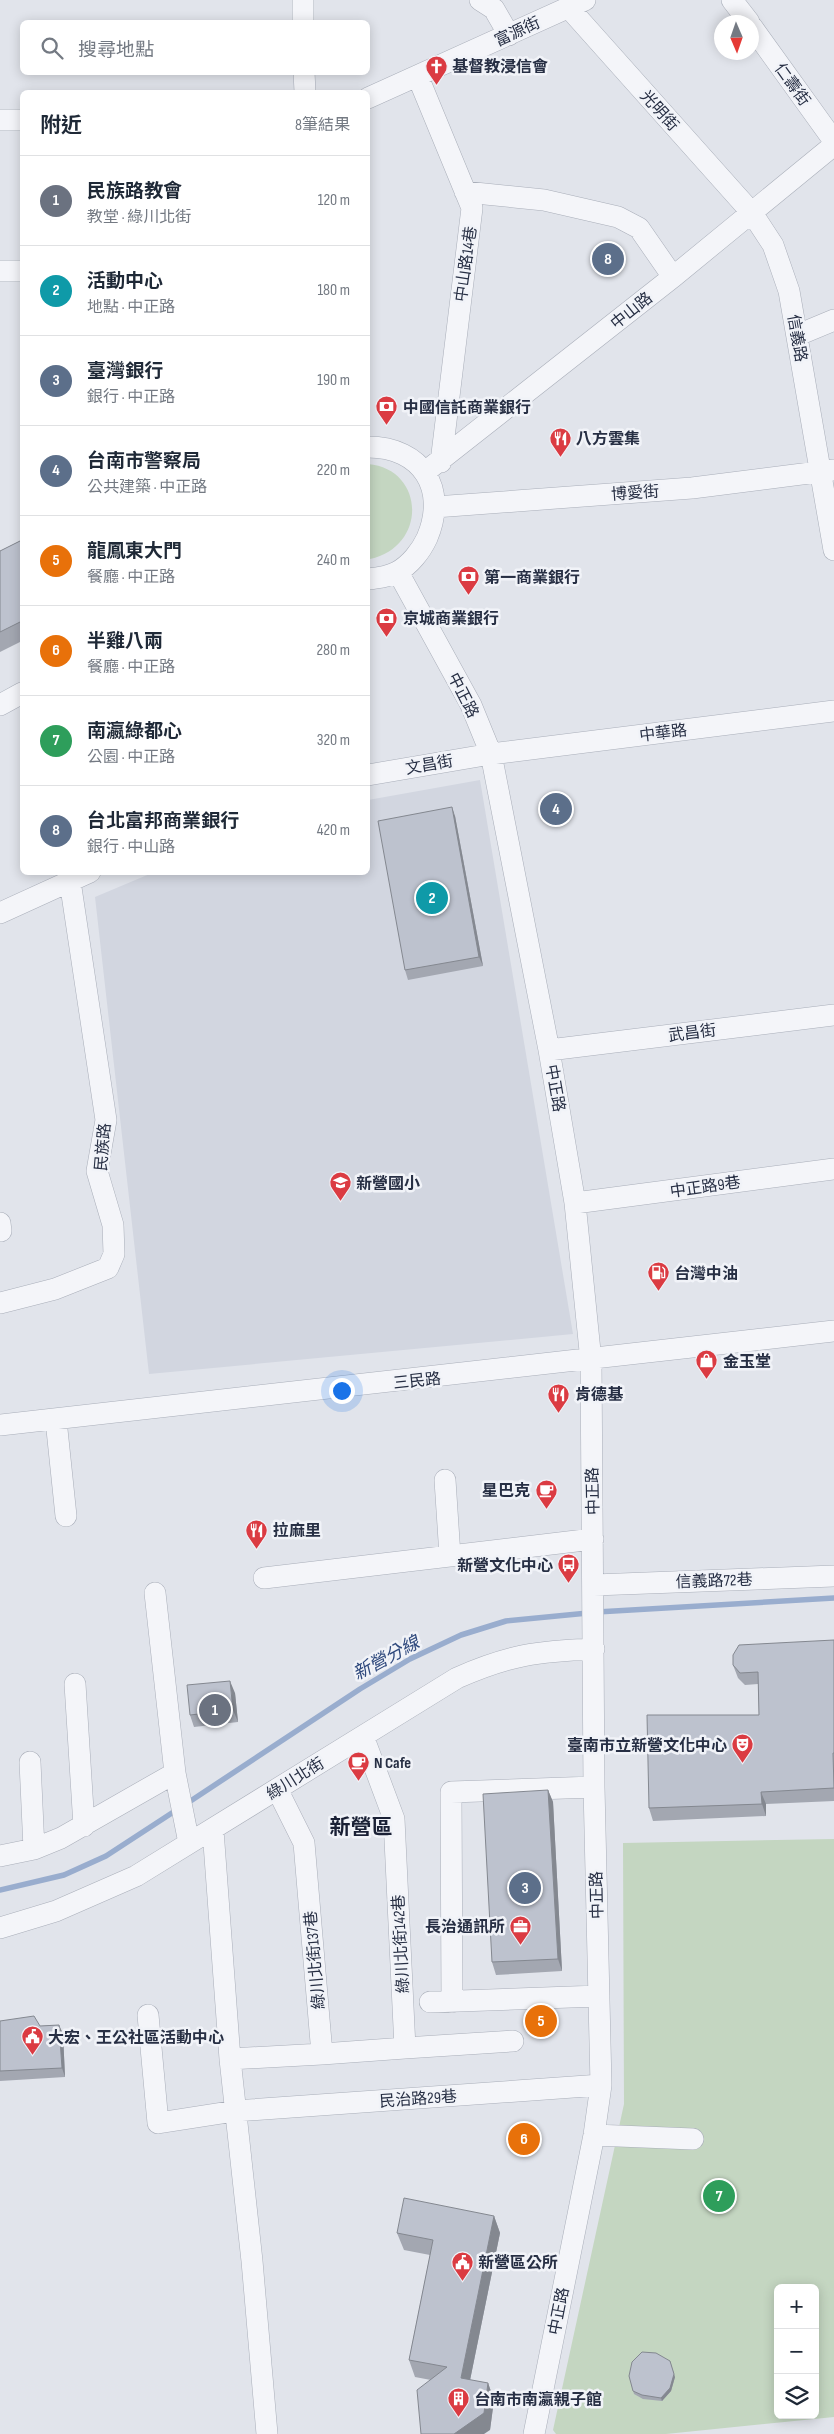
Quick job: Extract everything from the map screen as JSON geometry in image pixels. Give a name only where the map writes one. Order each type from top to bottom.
[{"type":"street","points":[[303,0],[303,20]]},
{"type":"street","points":[[480,0],[494,9],[509,35]]},
{"type":"street","points":[[732,0],[744,15]]},
{"type":"street","name":"富源街","points":[[370,97],[577,4]]},
{"type":"street","name":"光明街","points":[[577,4],[752,213]]},
{"type":"street","name":"仁壽街","points":[[759,36],[834,141]]},
{"type":"street","points":[[304,75],[305,90]]},
{"type":"street","name":"中山路14巷","points":[[418,77],[472,208],[433,467]]},
{"type":"street","points":[[0,120],[20,120]]},
{"type":"street","name":"中山路","points":[[433,467],[673,277],[834,145]]},
{"type":"street","points":[[465,192],[544,200],[618,217],[639,228],[673,277]]},
{"type":"street","name":"信義路","points":[[752,213],[774,245],[789,292],[828,470],[834,550]]},
{"type":"street","points":[[0,271],[20,271]]},
{"type":"street","points":[[798,335],[834,320]]},
{"type":"street","points":[[370,447],[380,447],[398,452],[415,462],[433,467],[435,507],[432,522],[421,550],[398,572],[381,578],[370,579]]},
{"type":"street","name":"博愛街","points":[[435,507],[692,488],[828,470]]},
{"type":"street","name":"中正路","points":[[398,572],[471,705],[491,754],[549,1050],[575,1203],[591,1360],[594,1788],[600,2085],[594,2135],[534,2434]]},
{"type":"street","points":[[0,705],[20,694]]},
{"type":"street","name":"中華路","points":[[491,754],[834,711]]},
{"type":"street","name":"文昌街","points":[[370,775],[491,754]]},
{"type":"street","points":[[0,913],[83,875]]},
{"type":"street","name":"民族路","points":[[0,1303],[55,1289],[108,1268],[114,1254],[113,1225],[97,1171],[106,1120],[70,881]]},
{"type":"street","name":"武昌街","points":[[549,1050],[834,1015]]},
{"type":"street","name":"中正路9巷","points":[[575,1203],[834,1169]]},
{"type":"street","points":[[0,1224],[1,1231]]},
{"type":"street","name":"三民路","points":[[0,1425],[591,1360],[834,1331]]},
{"type":"street","points":[[56,1420],[66,1516]]},
{"type":"street","points":[[445,1480],[450,1556]]},
{"type":"street","points":[[264,1578],[593,1539]]},
{"type":"street","name":"信義路72巷","points":[[594,1591],[834,1576]]},
{"type":"street","points":[[155,1593],[177,1783],[187,1834]]},
{"type":"street","name":"綠川北街","points":[[0,1928],[56,1911],[136,1876],[187,1834],[213,1830],[457,1678],[492,1662],[521,1655],[593,1643]]},
{"type":"street","points":[[74,1684],[84,1826]]},
{"type":"street","name":"綠川北街142巷","points":[[363,1736],[394,1819],[405,2048]]},
{"type":"street","points":[[30,1762],[34,1849]]},
{"type":"street","points":[[0,1856],[34,1849],[61,1838],[177,1783]]},
{"type":"street","points":[[452,2002],[451,1792],[594,1788]]},
{"type":"street","name":"綠川北街137巷","points":[[277,1789],[304,1843],[322,2054]]},
{"type":"street","points":[[213,1830],[230,2059],[252,2261],[267,2434]]},
{"type":"street","points":[[430,2002],[599,1996]]},
{"type":"street","name":"民治路29巷","points":[[148,2015],[158,2123],[235,2111],[600,2085]]},
{"type":"street","points":[[230,2059],[513,2041]]},
{"type":"street","points":[[594,2135],[693,2139]]},
{"type":"shaded area","name":"新營國小","points":[[480,780],[573,1334],[149,1374],[95,897],[147,875],[370,875],[370,800]]},
{"type":"green space","points":[[370,465],[387,469],[401,479],[409,493],[412,508],[410,525],[402,539],[389,551],[370,559]]},
{"type":"green space","points":[[834,1839],[834,2417],[819,2419],[819,2284],[774,2284],[774,2419],[814,2419],[666,2434],[556,2434],[553,2430],[624,2104],[623,1843]]},
{"type":"building","points":[[20,541],[20,622],[0,632],[0,551]]},
{"type":"building","points":[[452,807],[479,957],[405,970],[378,821]]},
{"type":"building","name":"臺南市立新營文化中心","points":[[834,1640],[834,1788],[761,1792],[762,1804],[649,1808],[647,1715],[759,1715],[758,1672],[740,1673],[733,1665],[733,1655],[739,1645]]},
{"type":"building","points":[[230,1681],[233,1710],[190,1715],[187,1685]]},
{"type":"building","points":[[548,1790],[558,1959],[492,1962],[483,1794]]},
{"type":"building","name":"大宏、王公社區活動中心","points":[[34,2016],[40,2026],[59,2025],[62,2068],[0,2071],[0,2021]]},
{"type":"building","points":[[404,2198],[494,2216],[461,2378],[488,2383],[484,2413],[454,2434],[421,2434],[417,2390],[447,2367],[409,2360],[433,2240],[397,2233]]},
{"type":"building","points":[[642,2352],[656,2353],[670,2361],[674,2374],[670,2388],[661,2398],[642,2395],[633,2391],[629,2376],[632,2362]]},
{"type":"waterway","name":"新營分線","points":[[597,1612],[834,1598]]},
{"type":"waterway","name":"新營分線","points":[[186,1804],[360,1689],[410,1659],[461,1635],[506,1621],[588,1613]]},
{"type":"waterway","name":"新營分線","points":[[0,1890],[64,1875],[106,1856],[178,1809]]},
{"type":"place","name":"基督教浸信會","points":[[436,85]]},
{"type":"place","name":"台北富邦商業銀行","points":[[608,259]]},
{"type":"place","name":"中國信託商業銀行","points":[[387,426]]},
{"type":"place","name":"八方雲集","points":[[560,457]]},
{"type":"place","name":"第一商業銀行","points":[[468,596]]},
{"type":"place","name":"京城商業銀行","points":[[387,637]]},
{"type":"place","name":"台南市警察局","points":[[556,809]]},
{"type":"place","name":"活動中心","points":[[432,898]]},
{"type":"place","name":"新營國小","points":[[340,1202]]},
{"type":"place","name":"台灣中油","points":[[658,1292]]},
{"type":"place","name":"金玉堂","points":[[707,1380]]},
{"type":"place","name":"肯德基","points":[[559,1413]]},
{"type":"place","name":"星巴克","points":[[546,1509]]},
{"type":"place","name":"拉麻里","points":[[257,1549]]},
{"type":"place","name":"新營文化中心","points":[[569,1584]]},
{"type":"place","name":"民族路教會","points":[[215,1710]]},
{"type":"place","name":"臺南市立新營文化中心","points":[[743,1764]]},
{"type":"place","name":"N Cafe","points":[[358,1781]]},
{"type":"place","name":"臺灣銀行","points":[[525,1888]]},
{"type":"place","name":"長治通訊所","points":[[521,1945]]},
{"type":"place","name":"龍鳳東大門","points":[[541,2021]]},
{"type":"place","name":"大宏、王公社區活動中心","points":[[32,2056]]},
{"type":"place","name":"半雞八兩","points":[[524,2139]]},
{"type":"place","name":"南瀛綠都心","points":[[719,2196]]},
{"type":"place","name":"新營區公所","points":[[462,2281]]},
{"type":"place","name":"台南市南瀛親子館","points":[[458,2418]]},
{"type":"district","name":"新營區","points":[[361,1827]]}]
